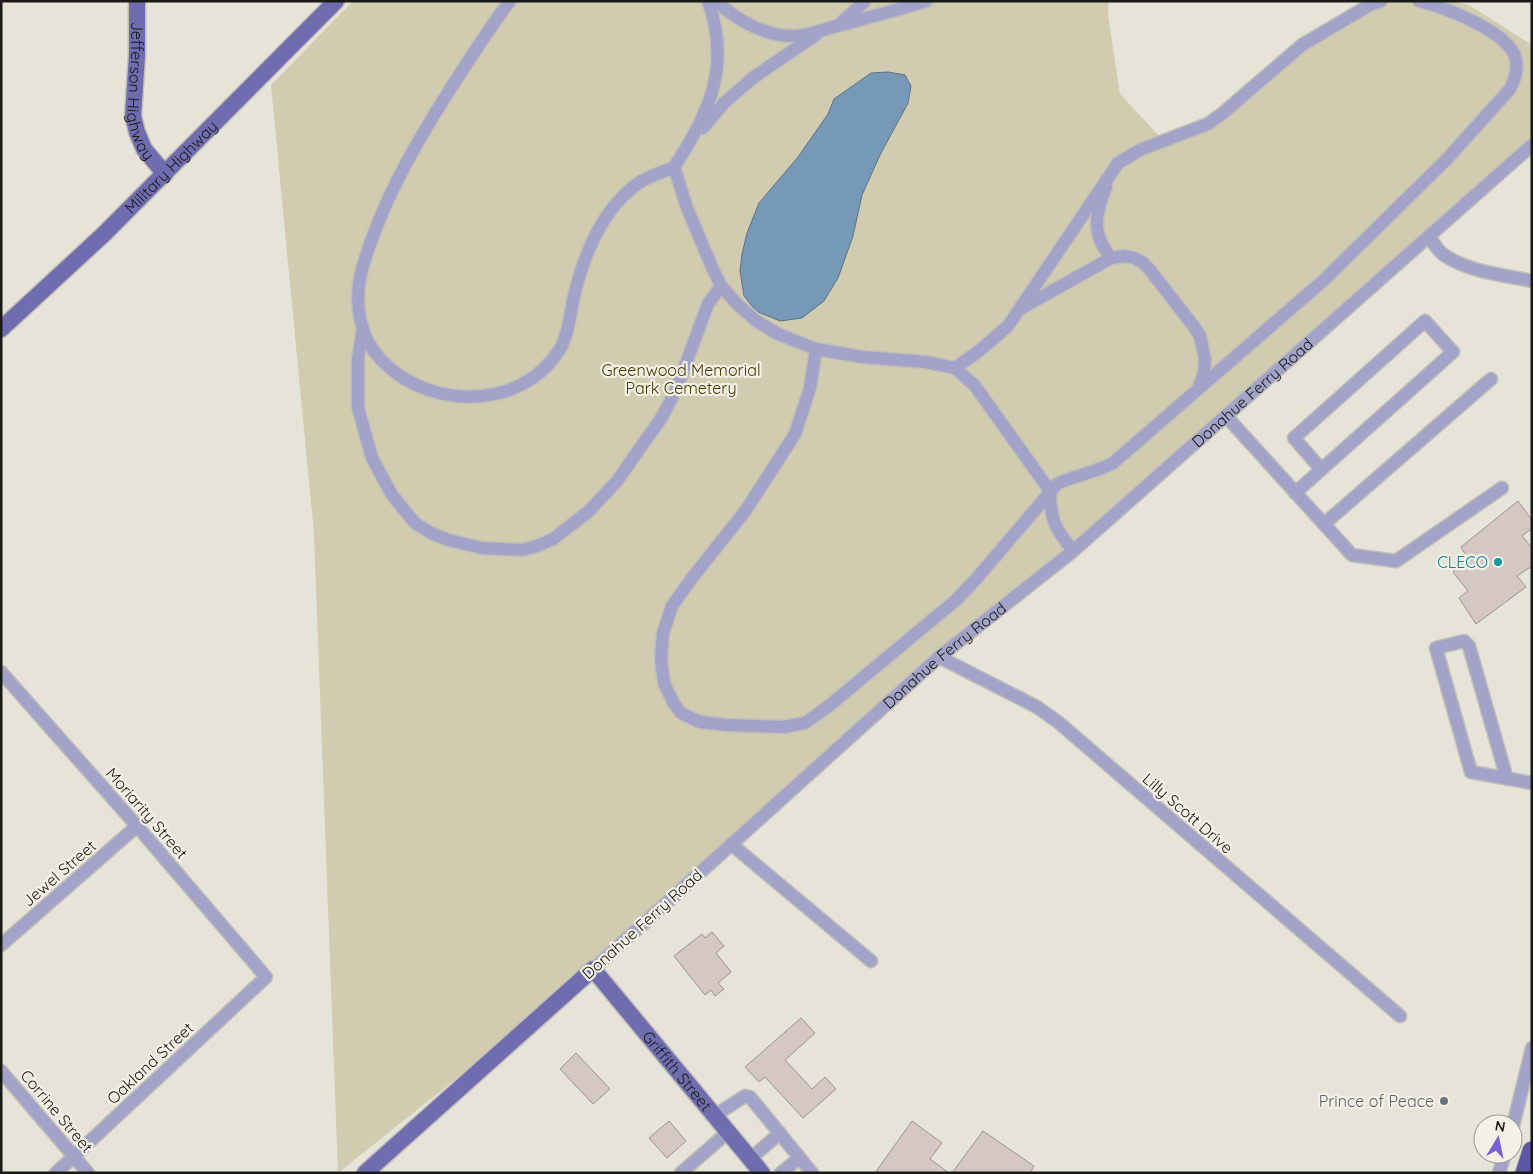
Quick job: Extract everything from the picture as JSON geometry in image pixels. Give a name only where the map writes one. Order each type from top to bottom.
[{"type":"highway","points":[[1525,1173],[1532,1151]]},
{"type":"main road","name":"Jefferson Highway","points":[[137,1],[137,56],[133,116],[144,148],[165,174]]},
{"type":"main road","name":"Military Highway","points":[[1,329],[104,234],[336,1]]},
{"type":"main road","name":"Donahue Ferry Road","points":[[365,1173],[593,969]]},
{"type":"main road","name":"Griffith Street","points":[[593,969],[762,1173]]},
{"type":"street","points":[[510,1],[494,22],[424,130],[388,196],[374,230],[360,278],[358,295],[363,329],[371,346],[381,361],[396,374],[430,391],[471,397],[492,395],[514,389],[534,378],[561,347],[584,261],[604,221],[621,197],[641,182],[674,167],[691,141],[706,111],[717,69],[718,48],[716,30],[708,1]]},
{"type":"street","points":[[717,1],[737,18],[757,28],[796,36],[873,18],[926,1]]},
{"type":"street","points":[[838,25],[853,14],[865,1]]},
{"type":"street","points":[[955,368],[996,338],[1008,326],[1118,162],[1140,150],[1208,124],[1302,45],[1368,6],[1381,1]]},
{"type":"street","points":[[816,349],[810,388],[795,434],[746,510],[672,606],[663,633],[661,659],[664,683],[672,702],[681,713],[700,722],[783,727],[805,723],[830,705],[956,600],[1057,484],[1067,479],[1100,470],[1113,463],[1325,279],[1447,159],[1510,89],[1516,76],[1517,64],[1514,52],[1504,41],[1450,10],[1419,1]]},
{"type":"street","points":[[691,141],[724,103],[754,77],[822,31]]},
{"type":"street","name":"Donahue Ferry Road","points":[[593,969],[939,657],[1073,552],[1532,145]]},
{"type":"street","points":[[1111,258],[1103,248],[1097,235],[1097,219],[1100,203],[1118,162]]},
{"type":"street","points":[[674,167],[687,208],[721,286],[738,305],[758,322],[778,334],[816,349],[855,356],[926,362],[955,368],[975,386],[1050,491],[1050,511],[1057,531],[1073,552]]},
{"type":"street","points":[[1429,237],[1443,254],[1460,264],[1532,281]]},
{"type":"street","points":[[1017,311],[1111,258],[1124,256],[1134,258],[1142,262],[1150,270],[1200,336],[1205,359],[1204,373],[1198,388]]},
{"type":"street","points":[[363,329],[358,358],[358,408],[372,458],[392,495],[415,523],[431,533],[448,540],[482,548],[522,550],[553,539],[588,512],[617,482],[662,417],[676,390],[708,304],[721,286]]},
{"type":"street","points":[[1295,493],[1453,352],[1425,321],[1294,438],[1321,469]]},
{"type":"street","points":[[1324,524],[1491,378]]},
{"type":"street","points":[[1226,416],[1352,555],[1396,562],[1502,488]]},
{"type":"street","points":[[1506,779],[1469,646],[1464,641],[1436,648],[1471,772],[1506,779],[1532,783]]},
{"type":"street","name":"Lilly Scott Drive","points":[[939,657],[1037,707],[1058,722],[1400,1016]]},
{"type":"street","name":"Moriarity Street","points":[[1,672],[137,826],[266,977]]},
{"type":"street","name":"Jewel Street","points":[[1,945],[137,826]]},
{"type":"street","points":[[731,844],[872,961]]},
{"type":"street","name":"Oakland Street","points":[[56,1173],[266,977]]},
{"type":"street","points":[[1516,1114],[1532,1048]]},
{"type":"street","name":"Corrine Street","points":[[1,1071],[88,1173]]},
{"type":"street","points":[[714,1116],[745,1096],[750,1097],[812,1173]]},
{"type":"street","points":[[681,1173],[728,1132]]},
{"type":"street","points":[[750,1159],[780,1133]]},
{"type":"street","points":[[781,1173],[799,1158]]},
{"type":"green space","name":"Greenwood Memorial Park Cemetery","points":[[353,1],[1109,1],[1108,15],[1120,94],[1161,138],[1201,123],[1302,45],[1378,1],[1452,1],[1469,5],[1532,45],[1532,145],[1429,237],[939,657],[593,969],[338,1173],[314,534],[271,85]]},
{"type":"water","points":[[888,72],[905,75],[911,86],[908,103],[880,155],[862,195],[853,236],[838,278],[824,301],[802,318],[780,321],[756,311],[744,296],[740,271],[747,233],[759,203],[798,157],[828,114],[834,99],[871,73]]},
{"type":"building","name":"CLECO","points":[[1518,501],[1532,520],[1532,528],[1522,536],[1532,548],[1532,566],[1517,576],[1526,587],[1476,624],[1459,598],[1468,591],[1453,572],[1468,559],[1461,547]]},
{"type":"building","points":[[712,932],[724,946],[716,953],[731,972],[718,983],[724,989],[715,996],[711,990],[705,995],[674,956],[702,934],[705,938]]},
{"type":"building","points":[[801,1018],[815,1033],[785,1060],[812,1089],[825,1077],[836,1089],[803,1118],[765,1077],[759,1082],[745,1067]]},
{"type":"building","points":[[576,1053],[610,1089],[593,1104],[560,1069]]},
{"type":"building","points":[[669,1121],[686,1141],[667,1158],[649,1138]]},
{"type":"building","points":[[912,1121],[942,1143],[930,1159],[949,1173],[875,1173]]},
{"type":"building","points":[[983,1131],[1034,1166],[1030,1173],[952,1173]]},
{"type":"place","name":"CLECO","points":[[1498,562]]},
{"type":"place","name":"Prince of Peace","points":[[1444,1101]]}]
